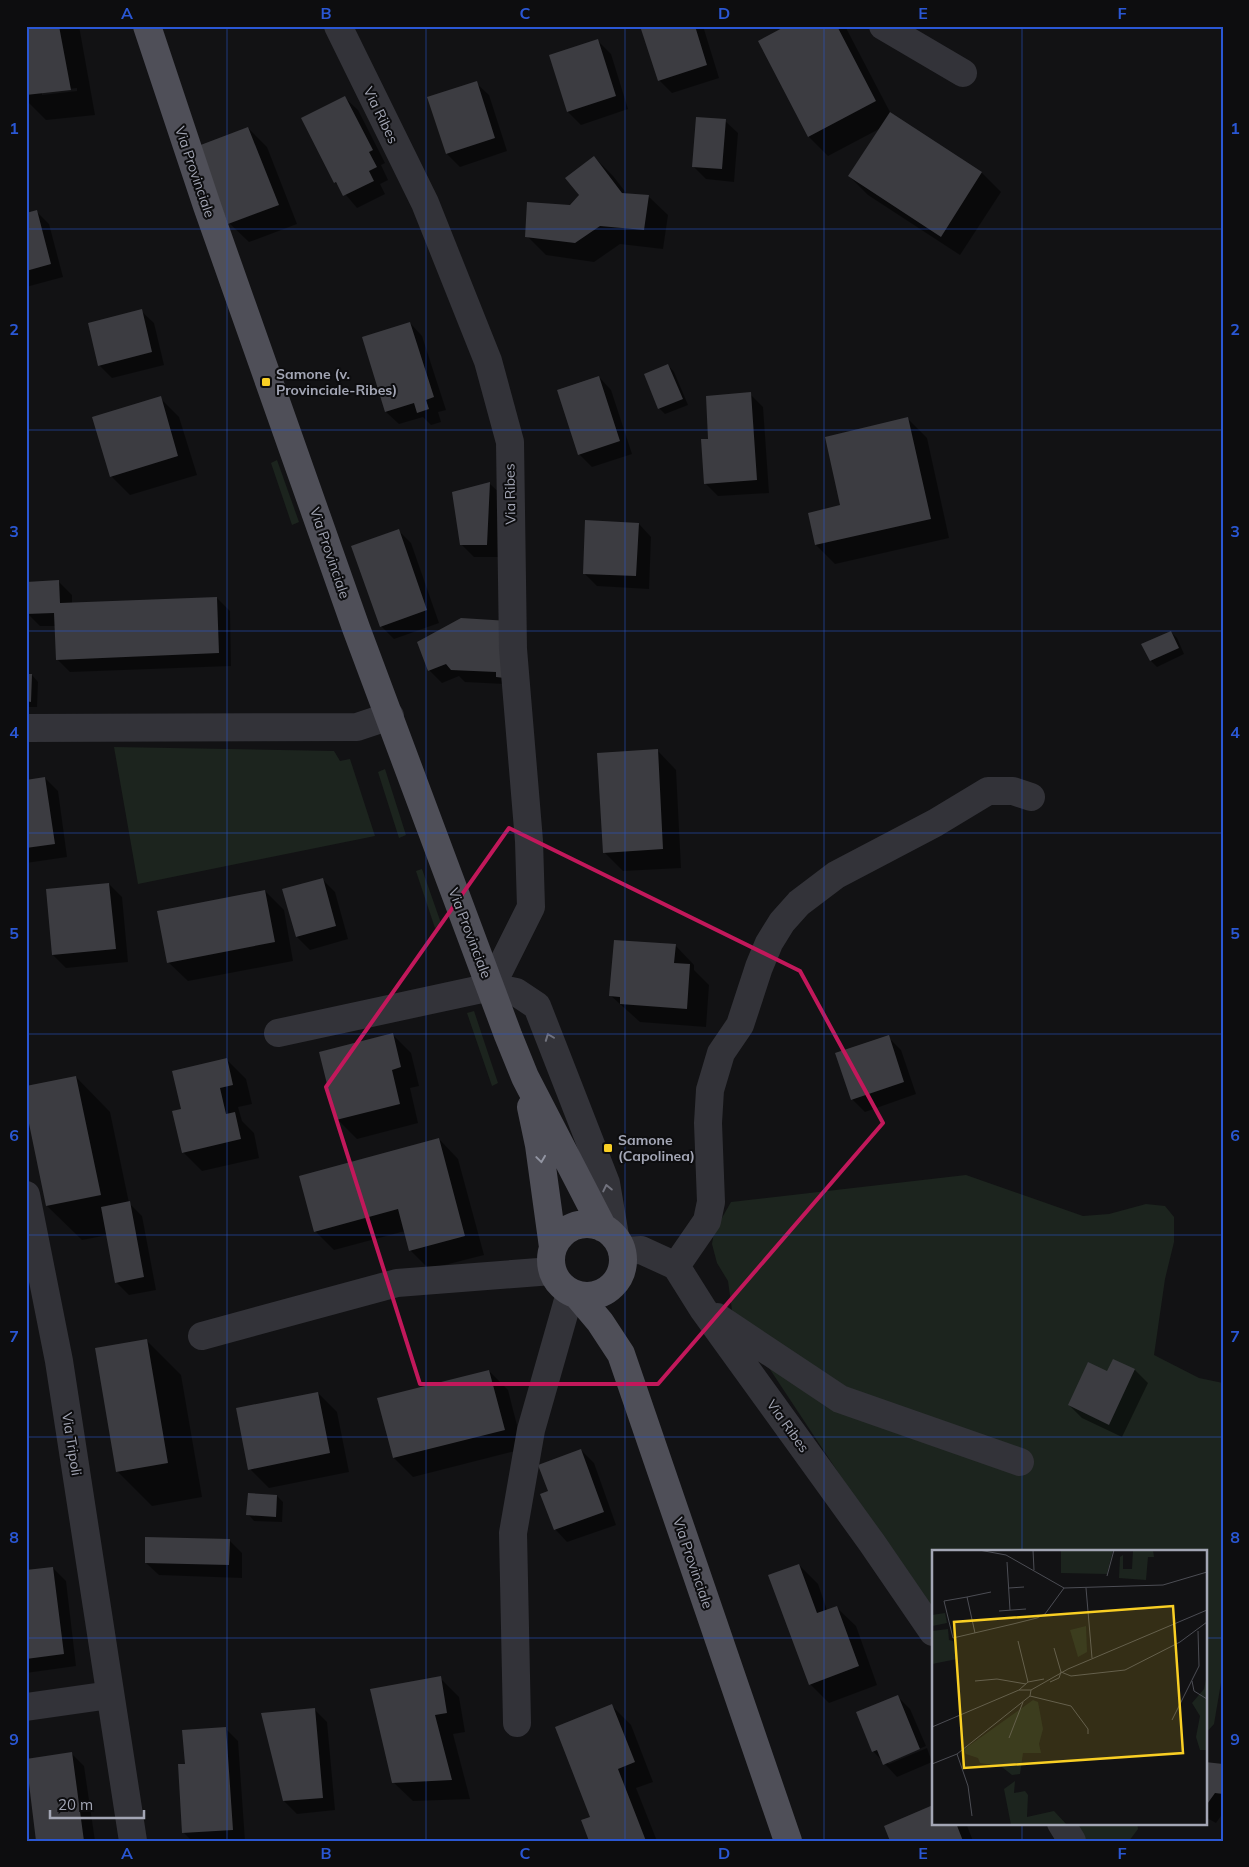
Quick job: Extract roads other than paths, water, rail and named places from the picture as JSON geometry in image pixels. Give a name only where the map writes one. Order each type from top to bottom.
[{"type":"main road","name":"Via Provinciale","points":[[147,26],[207,206],[356,628],[490,987],[525,1077],[613,1238]]},
{"type":"main road","name":"Via Provinciale","points":[[525,1077],[539,1145],[552,1259]]},
{"type":"main road","points":[[615,1283],[602,1294],[587,1297],[574,1294],[556,1280],[552,1259],[558,1238],[574,1226],[583,1224],[613,1238],[623,1263],[615,1283],[615,1322],[621,1354]]},
{"type":"main road","name":"Via Provinciale","points":[[574,1294],[600,1322],[621,1354],[788,1841]]},
{"type":"street","name":"Via Ribes","points":[[338,26],[425,203],[488,361],[510,442],[513,649],[529,841],[531,907],[490,987]]},
{"type":"street","points":[[883,26],[963,73]]},
{"type":"street","points":[[26,728],[357,727],[390,716]]},
{"type":"street","points":[[278,1033],[490,987],[516,992],[537,1006],[606,1184],[613,1238],[676,1266],[707,1221],[711,1202],[708,1123],[710,1090],[721,1053],[740,1025],[758,966],[768,943],[782,922],[799,903],[836,875],[935,824],[988,791],[1014,791],[1031,797]]},
{"type":"street","name":"Via Tripoli","points":[[26,1195],[59,1361],[133,1841]]},
{"type":"street","points":[[202,1336],[397,1283],[552,1259]]},
{"type":"street","name":"Via Ribes","points":[[676,1266],[703,1309],[872,1543],[932,1631]]},
{"type":"street","points":[[517,1723],[513,1533],[531,1430],[574,1294]]},
{"type":"street","points":[[703,1309],[840,1399],[1020,1462]]},
{"type":"street","points":[[26,1707],[110,1694]]},
{"type":"street","points":[[1062,1824],[1072,1841]]},
{"type":"place","name":"Samone (v. Provinciale-Ribes)","points":[[266,382]]},
{"type":"place","name":"Samone (Capolinea)","points":[[608,1148]]}]
